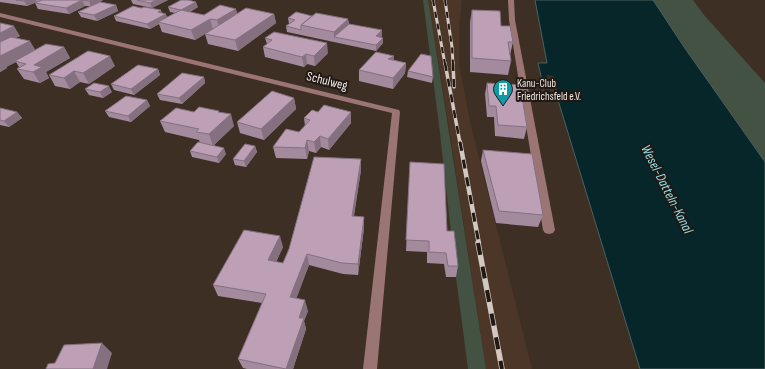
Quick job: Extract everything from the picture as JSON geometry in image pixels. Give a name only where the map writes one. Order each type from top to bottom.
[{"type":"street","points":[[511,0],[512,20],[549,230]]},
{"type":"street","name":"Schulweg","points":[[0,15],[396,112],[370,369]]},
{"type":"shaded area","points":[[428,0],[462,0],[459,29],[459,64],[470,122],[532,369],[486,369]]},
{"type":"green space","points":[[423,0],[428,0],[429,5],[486,369],[468,369]]},
{"type":"green space","points":[[653,0],[693,0],[704,15],[765,83],[765,162],[684,47]]},
{"type":"water","name":"Wesel-Datteln-Kanal","points":[[535,0],[653,0],[684,47],[765,162],[765,369],[640,369],[558,100],[546,98],[538,63],[547,63]]},
{"type":"pier","points":[[547,75],[554,76],[558,94],[550,93],[550,91],[544,90],[543,86],[549,86],[548,81],[542,81],[541,78],[547,78]]},
{"type":"building","points":[[42,0],[82,0],[66,8],[35,3]]},
{"type":"building","points":[[137,0],[156,0],[150,3]]},
{"type":"building","points":[[181,0],[196,2],[181,10],[168,7]]},
{"type":"building","points":[[100,2],[116,5],[94,15],[78,12]]},
{"type":"building","points":[[220,5],[236,9],[217,20],[210,19],[191,30],[158,22],[181,10],[204,15]]},
{"type":"building","points":[[133,6],[161,10],[158,12],[166,14],[147,24],[114,16]]},
{"type":"building","points":[[246,8],[274,14],[235,40],[205,34]]},
{"type":"building","points":[[472,10],[500,11],[501,26],[510,26],[513,42],[508,42],[511,61],[472,58]]},
{"type":"building","points":[[296,12],[312,16],[301,25],[301,30],[286,26],[295,20],[288,18]]},
{"type":"building","points":[[316,13],[348,19],[334,32],[301,25]]},
{"type":"building","points":[[0,23],[14,26],[0,33]]},
{"type":"building","points":[[349,24],[382,30],[376,36],[383,38],[376,45],[334,37]]},
{"type":"building","points":[[274,32],[327,43],[314,56],[306,54],[302,57],[263,47],[272,40],[265,38]]},
{"type":"building","points":[[11,37],[30,41],[0,56],[0,42]]},
{"type":"building","points":[[46,44],[64,47],[34,65],[42,67],[33,72],[17,69],[26,64],[15,61]]},
{"type":"building","points":[[88,51],[110,56],[83,73],[74,71],[64,78],[49,75]]},
{"type":"building","points":[[376,52],[394,56],[388,59],[406,63],[393,78],[359,70]]},
{"type":"building","points":[[421,54],[431,56],[433,77],[408,71]]},
{"type":"building","points":[[138,65],[158,69],[131,89],[111,84]]},
{"type":"building","points":[[182,73],[204,77],[179,98],[157,94]]},
{"type":"building","points":[[94,83],[109,86],[100,92],[85,89]]},
{"type":"building","points":[[487,83],[520,85],[527,127],[498,125],[496,106],[489,106]]},
{"type":"building","points":[[272,91],[294,98],[261,129],[237,122]]},
{"type":"building","points":[[126,96],[147,100],[128,116],[105,111]]},
{"type":"building","points":[[324,105],[351,112],[328,139],[320,136],[314,142],[307,140],[305,148],[273,147],[286,129],[299,132],[310,120],[304,118],[312,110],[318,112]]},
{"type":"building","points":[[199,107],[231,114],[209,134],[196,132],[199,129],[160,121],[176,108],[194,112]]},
{"type":"building","points":[[0,108],[17,112],[4,121],[0,120]]},
{"type":"building","points":[[198,142],[224,148],[217,157],[190,151]]},
{"type":"building","points":[[245,144],[255,146],[244,161],[233,159]]},
{"type":"building","points":[[483,150],[532,154],[543,215],[499,211]]},
{"type":"building","points":[[314,157],[361,159],[352,216],[364,217],[358,264],[342,263],[307,254],[290,297],[305,300],[299,318],[304,318],[286,369],[238,359],[266,294],[213,285],[244,230],[280,236],[268,260],[283,263],[289,249]]},
{"type":"building","points":[[410,162],[444,164],[447,231],[454,231],[458,266],[448,266],[446,253],[429,252],[429,241],[406,240]]},
{"type":"building","points":[[102,343],[93,369],[46,369],[48,364],[55,363],[64,345]]},
{"type":"railway","points":[[433,0],[445,64]]},
{"type":"railway","points":[[445,0],[453,64]]},
{"type":"railway","points":[[445,63],[460,143]]},
{"type":"railway","points":[[453,63],[454,87]]},
{"type":"railway","points":[[460,142],[479,244]]},
{"type":"railway","points":[[478,243],[502,369]]},
{"type":"place","name":"Kanu-Club Friedrichsfeld e.V.","points":[[503,106]]}]
